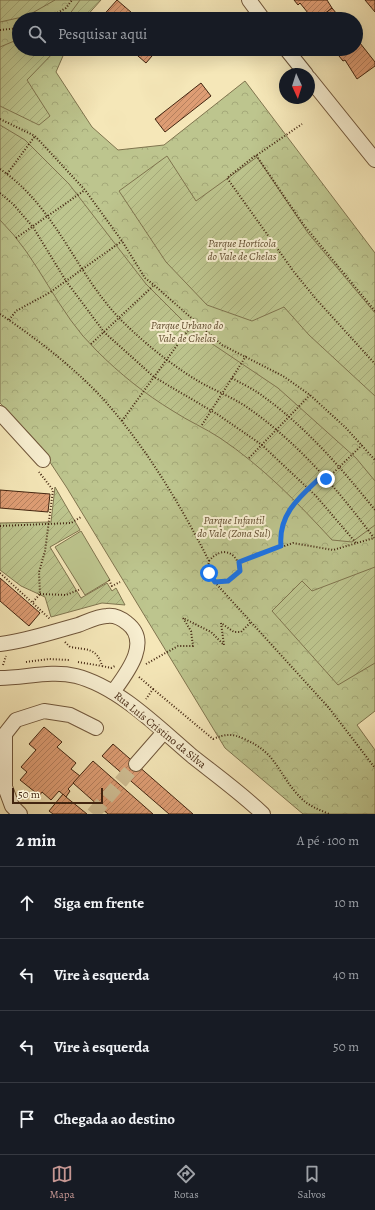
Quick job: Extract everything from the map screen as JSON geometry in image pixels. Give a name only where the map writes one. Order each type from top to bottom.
[{"type":"street","points":[[249,2],[257,12]]},
{"type":"street","points":[[292,56],[301,68]]},
{"type":"street","points":[[315,85],[375,160]]},
{"type":"street","points":[[0,413],[39,463]]},
{"type":"street","points":[[0,644],[61,630],[107,616],[122,619],[132,626],[137,636],[137,646],[134,660],[113,692]]},
{"type":"street","name":"Rua Luís Cristino da Silva","points":[[20,678],[47,674],[74,676],[87,680],[113,692],[263,814]]},
{"type":"street","points":[[0,678],[20,678]]},
{"type":"street","points":[[0,688],[20,678]]},
{"type":"street","points":[[20,814],[12,806],[5,786],[5,734],[16,720],[44,711],[70,715],[96,728]]},
{"type":"street","points":[[136,764],[164,732]]},
{"type":"path","points":[[59,12],[66,8],[72,0]]},
{"type":"path","points":[[0,30],[12,29]]},
{"type":"path","points":[[0,119],[35,136],[85,190],[122,241],[145,278],[222,345],[283,376],[310,395],[375,460]]},
{"type":"path","points":[[302,124],[256,155],[227,178],[294,272],[375,364]]},
{"type":"path","points":[[7,174],[35,136]]},
{"type":"path","points":[[256,155],[304,224],[375,311]]},
{"type":"path","points":[[0,169],[23,186],[48,216],[82,269],[119,318],[141,339],[167,360],[198,381],[251,409],[277,431],[323,475],[345,499],[375,538],[333,550],[299,543],[281,546],[239,562]]},
{"type":"path","points":[[16,238],[85,190]]},
{"type":"path","points":[[0,193],[13,204],[32,226],[66,281],[104,332],[154,377],[212,410],[262,445],[309,489],[357,544]]},
{"type":"path","points":[[9,320],[16,310],[49,293],[122,241]]},
{"type":"path","points":[[91,344],[154,285]]},
{"type":"path","points":[[0,314],[61,360],[104,400],[122,421],[154,464],[181,508],[209,561],[209,573],[215,582],[329,708],[375,768]]},
{"type":"path","points":[[122,421],[194,322]]},
{"type":"path","points":[[202,425],[246,356]]},
{"type":"path","points":[[232,378],[263,396],[290,418],[340,466],[375,510]]},
{"type":"path","points":[[249,458],[290,418],[310,395]]},
{"type":"path","points":[[326,479],[362,446]]},
{"type":"path","points":[[33,602],[40,594],[39,572],[49,525],[53,490],[39,463]]},
{"type":"path","points":[[281,546],[280,532],[289,510],[295,502],[323,475]]},
{"type":"path","points":[[0,526],[71,523],[81,517]]},
{"type":"path","points":[[209,561],[214,555],[221,552],[228,552],[239,562],[240,571],[236,576],[228,581],[215,582]]},
{"type":"path","points":[[0,573],[33,602],[49,619],[53,618]]},
{"type":"path","points":[[109,580],[112,586],[120,582]]},
{"type":"path","points":[[40,594],[66,595],[81,588]]},
{"type":"path","points":[[144,666],[178,646],[193,646],[191,631],[183,618],[211,632],[224,645],[221,623],[234,632],[240,632],[251,622]]},
{"type":"path","points":[[153,689],[213,740],[223,734],[232,734],[260,747],[273,758],[300,798],[313,808],[329,814]]},
{"type":"green space","name":"Parque Urbano do Vale de Chelas","points":[[0,0],[93,0],[84,12],[12,12],[12,56],[63,56],[56,72],[92,127],[118,150],[164,145],[245,81],[375,253],[375,711],[357,725],[375,750],[375,814],[303,814],[225,748],[67,488],[36,441],[0,403]]},
{"type":"green space","points":[[0,0],[55,0],[34,12],[12,12],[12,19],[0,22]]},
{"type":"green space","points":[[80,0],[101,0],[90,12],[71,12]]},
{"type":"green space","points":[[12,42],[12,56],[50,56],[27,80],[50,116],[39,125],[0,106],[0,47]]},
{"type":"green space","points":[[0,125],[25,140],[69,184],[146,284],[193,331],[278,388],[356,458],[375,481],[375,525],[352,542],[332,540],[293,499],[265,473],[220,438],[179,415],[143,391],[97,351],[70,320],[26,251],[0,220]]},
{"type":"green space","name":"Parque Hortícola do Vale de Chelas","points":[[167,156],[196,201],[257,157],[308,233],[375,313],[375,396],[309,335],[284,307],[252,321],[207,305],[166,262],[119,191]]},
{"type":"green space","points":[[55,487],[80,530],[50,547],[81,598],[107,583],[112,591],[116,588],[125,605],[102,603],[51,617],[45,597],[21,586],[0,570],[0,523],[51,522]]},
{"type":"green space","points":[[81,531],[110,580],[85,595],[55,547]]},
{"type":"green space","points":[[375,567],[375,663],[338,685],[272,611],[302,581],[312,591]]},
{"type":"building","points":[[117,0],[131,12],[106,12]]},
{"type":"building","points":[[294,0],[327,0],[332,8],[327,12],[307,12],[300,3],[298,5]]},
{"type":"building","points":[[365,0],[375,0],[375,12]]},
{"type":"building","points":[[332,8],[335,12],[327,12]]},
{"type":"building","points":[[363,47],[375,62],[375,66],[357,79],[345,60],[343,61],[339,56],[363,56]]},
{"type":"building","points":[[138,56],[152,56],[146,63]]},
{"type":"building","points":[[201,83],[211,96],[165,132],[155,119]]},
{"type":"building","points":[[0,490],[50,494],[48,512],[0,508]]},
{"type":"building","points":[[0,578],[40,613],[29,626],[0,601]]},
{"type":"building","points":[[44,727],[62,742],[57,747],[76,763],[71,769],[80,776],[68,789],[70,791],[66,797],[59,791],[51,800],[42,792],[37,799],[32,795],[35,792],[20,780],[27,772],[21,767],[36,750],[29,744]]},
{"type":"building","points":[[113,744],[193,814],[169,814],[102,756]]},
{"type":"building","points":[[93,761],[153,814],[108,814],[73,783]]},
{"type":"building","points":[[63,794],[87,814],[53,814],[49,811]]},
{"type":"tunnel","points":[[93,814],[136,764]]},
{"type":"route","points":[[209,573],[215,582],[228,581],[236,576],[240,571],[239,562],[281,546],[280,532],[289,510],[295,502],[323,475],[326,479]]},
{"type":"park label","name":"Parque Infantil do Vale (Zona Sul)","points":[[234,526]]}]
